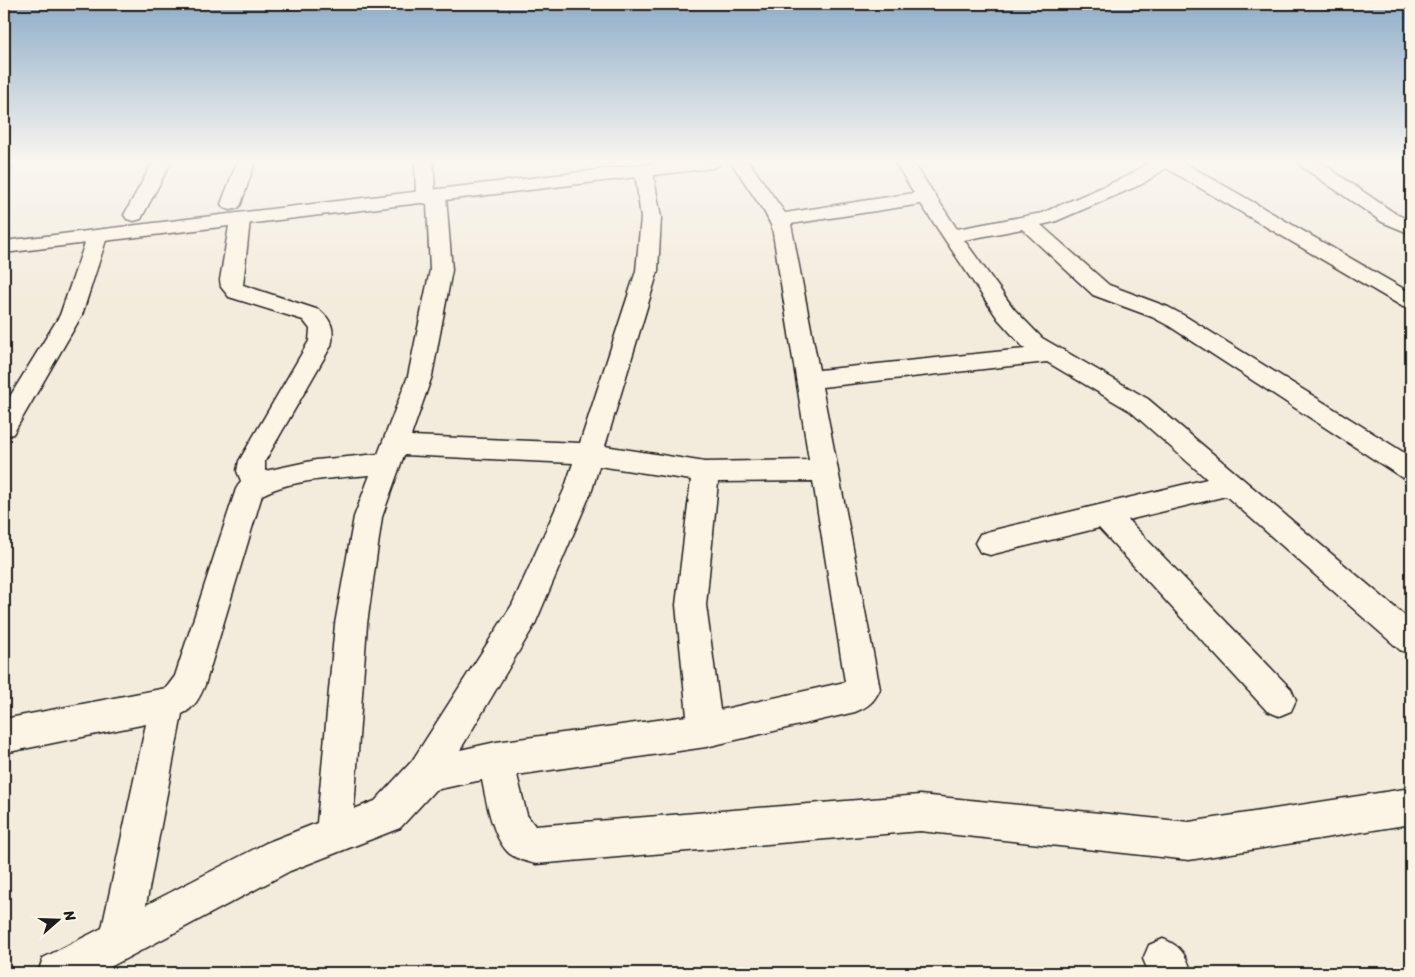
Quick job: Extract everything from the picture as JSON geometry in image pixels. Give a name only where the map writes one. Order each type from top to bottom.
[{"type":"street","points":[[134,215],[138,208]]},
{"type":"street","points":[[236,208],[232,287],[237,292],[311,315],[321,322],[323,332],[319,346],[252,461],[251,471],[256,484]]},
{"type":"street","points":[[4,229],[134,215],[235,212],[278,208]]},
{"type":"street","points":[[334,835],[351,624],[368,517],[420,376],[441,270],[431,208]]},
{"type":"street","points":[[58,973],[279,856],[386,815],[425,774],[524,614],[578,490],[647,271],[652,218],[650,208]]},
{"type":"street","points":[[425,774],[496,760],[706,730],[855,696],[863,690],[810,380],[779,220],[771,208]]},
{"type":"street","points":[[779,220],[858,208]]},
{"type":"street","points":[[933,208],[1006,314],[1034,344],[1139,405],[1411,640]]},
{"type":"street","points":[[951,236],[1047,218],[1071,208]]},
{"type":"street","points":[[1248,208],[1411,302]]},
{"type":"street","points":[[1373,208],[1411,228]]},
{"type":"street","points":[[4,247],[97,237],[235,212]]},
{"type":"street","points":[[1026,222],[1101,290],[1160,312],[1177,321],[1411,470]]},
{"type":"street","points":[[4,427],[70,315],[97,237]]},
{"type":"street","points":[[810,380],[1051,354]]},
{"type":"street","points":[[4,736],[167,704],[177,700],[189,685],[247,494],[256,484],[263,481],[392,454],[589,454],[705,472],[826,470]]},
{"type":"street","points":[[705,472],[691,605],[706,730]]},
{"type":"street","points":[[990,543],[1231,484]]},
{"type":"street","points":[[1105,515],[1279,700]]},
{"type":"street","points":[[120,939],[167,704]]},
{"type":"street","points":[[496,760],[510,821],[515,832],[524,841],[536,845],[920,813],[1189,841],[1411,806]]}]
